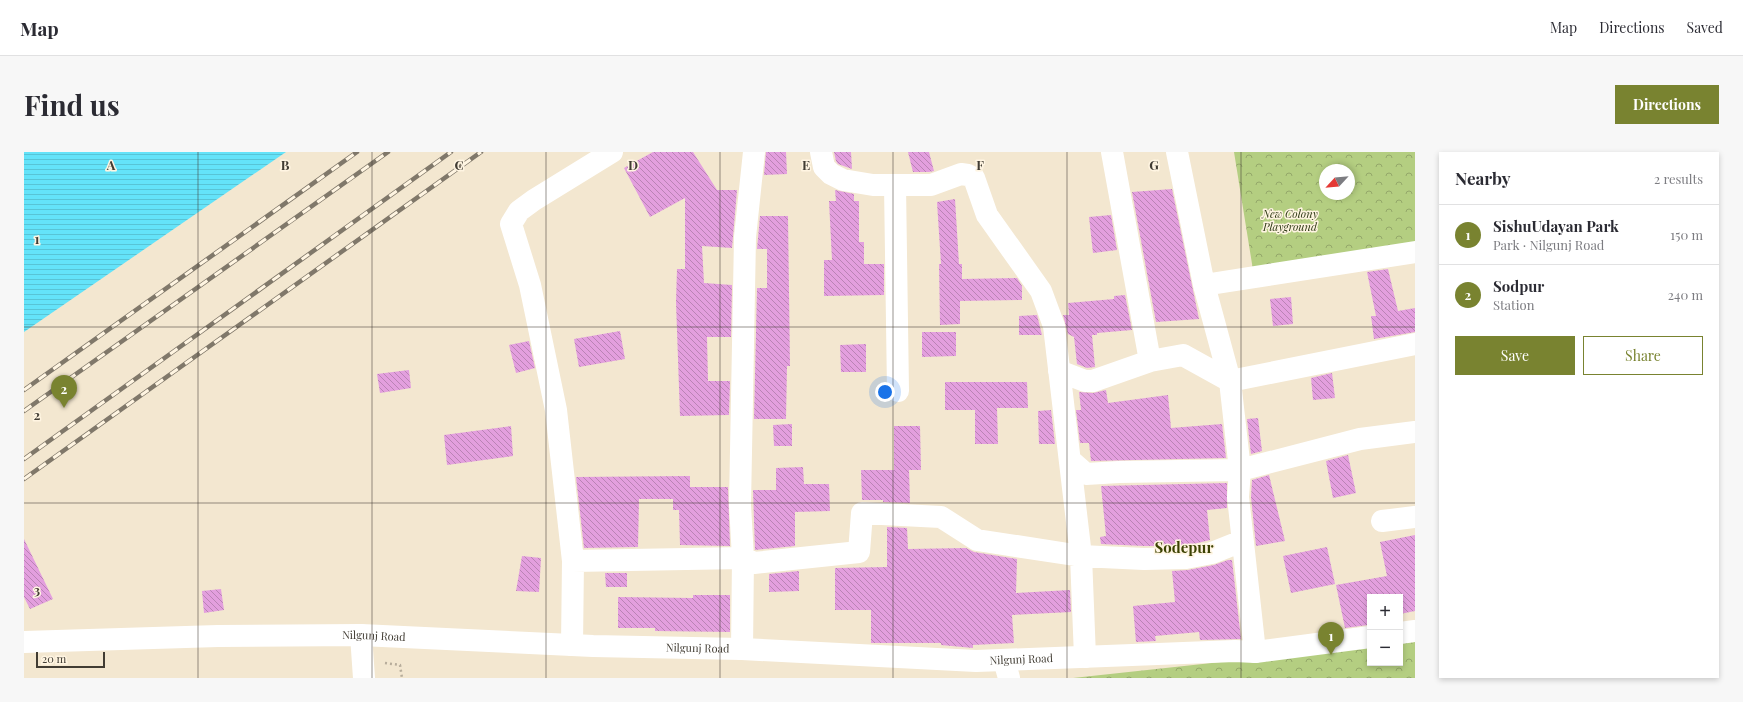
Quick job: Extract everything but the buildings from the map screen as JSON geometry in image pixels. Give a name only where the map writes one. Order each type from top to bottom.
[{"type":"street","points":[[572,645],[574,561],[556,410],[530,285],[511,224],[519,211],[534,200],[612,152]]},
{"type":"street","points":[[742,649],[743,558],[740,505],[745,237],[754,152]]},
{"type":"street","points":[[821,152],[824,167],[831,174],[843,180],[873,185],[930,185],[961,174],[974,178],[987,215],[1041,291],[1054,326],[1081,556],[1085,657]]},
{"type":"street","points":[[1112,152],[1150,361]]},
{"type":"street","points":[[1177,152],[1204,285],[1230,381],[1240,470],[1238,497],[1255,652]]},
{"type":"street","points":[[895,185],[898,391]]},
{"type":"street","points":[[1204,285],[1415,252]]},
{"type":"street","points":[[1059,371],[1080,380],[1093,381],[1150,361],[1183,355],[1230,381],[1319,365],[1415,344]]},
{"type":"street","points":[[1070,460],[1086,474],[1240,470],[1360,439],[1415,432]]},
{"type":"street","points":[[574,561],[743,558],[754,563],[859,552],[862,513],[941,517],[977,540],[1081,556],[1144,559],[1186,558],[1212,553],[1242,541],[1243,542]]},
{"type":"street","points":[[1382,521],[1415,517]]},
{"type":"street","points":[[1403,633],[1415,631]]},
{"type":"street","points":[[361,635],[364,678]]},
{"type":"street","name":"Nilgunj Road","points":[[24,642],[218,636],[361,635],[572,645],[742,649],[976,661],[1007,669],[1085,657],[1227,651],[1255,652],[1367,637]]},
{"type":"path","points":[[380,662],[400,665],[402,678]]},
{"type":"green space","name":"New Colony Playground","points":[[1234,152],[1415,152],[1415,247],[1253,270]]},
{"type":"green space","points":[[1415,642],[1415,678],[1073,678],[1367,646],[1367,666],[1403,666],[1403,643]]},
{"type":"water","points":[[24,152],[286,152],[24,332]]},
{"type":"railway","points":[[24,390],[357,152]]},
{"type":"railway","points":[[24,411],[388,152]]},
{"type":"railway","points":[[24,459],[451,152]]},
{"type":"railway","points":[[24,479],[481,152]]},
{"type":"place","name":"Sodpur","points":[[64,408]]},
{"type":"place","name":"SishuUdayan Park","points":[[1331,655]]},
{"type":"district","name":"Sodepur","points":[[1184,548]]}]
